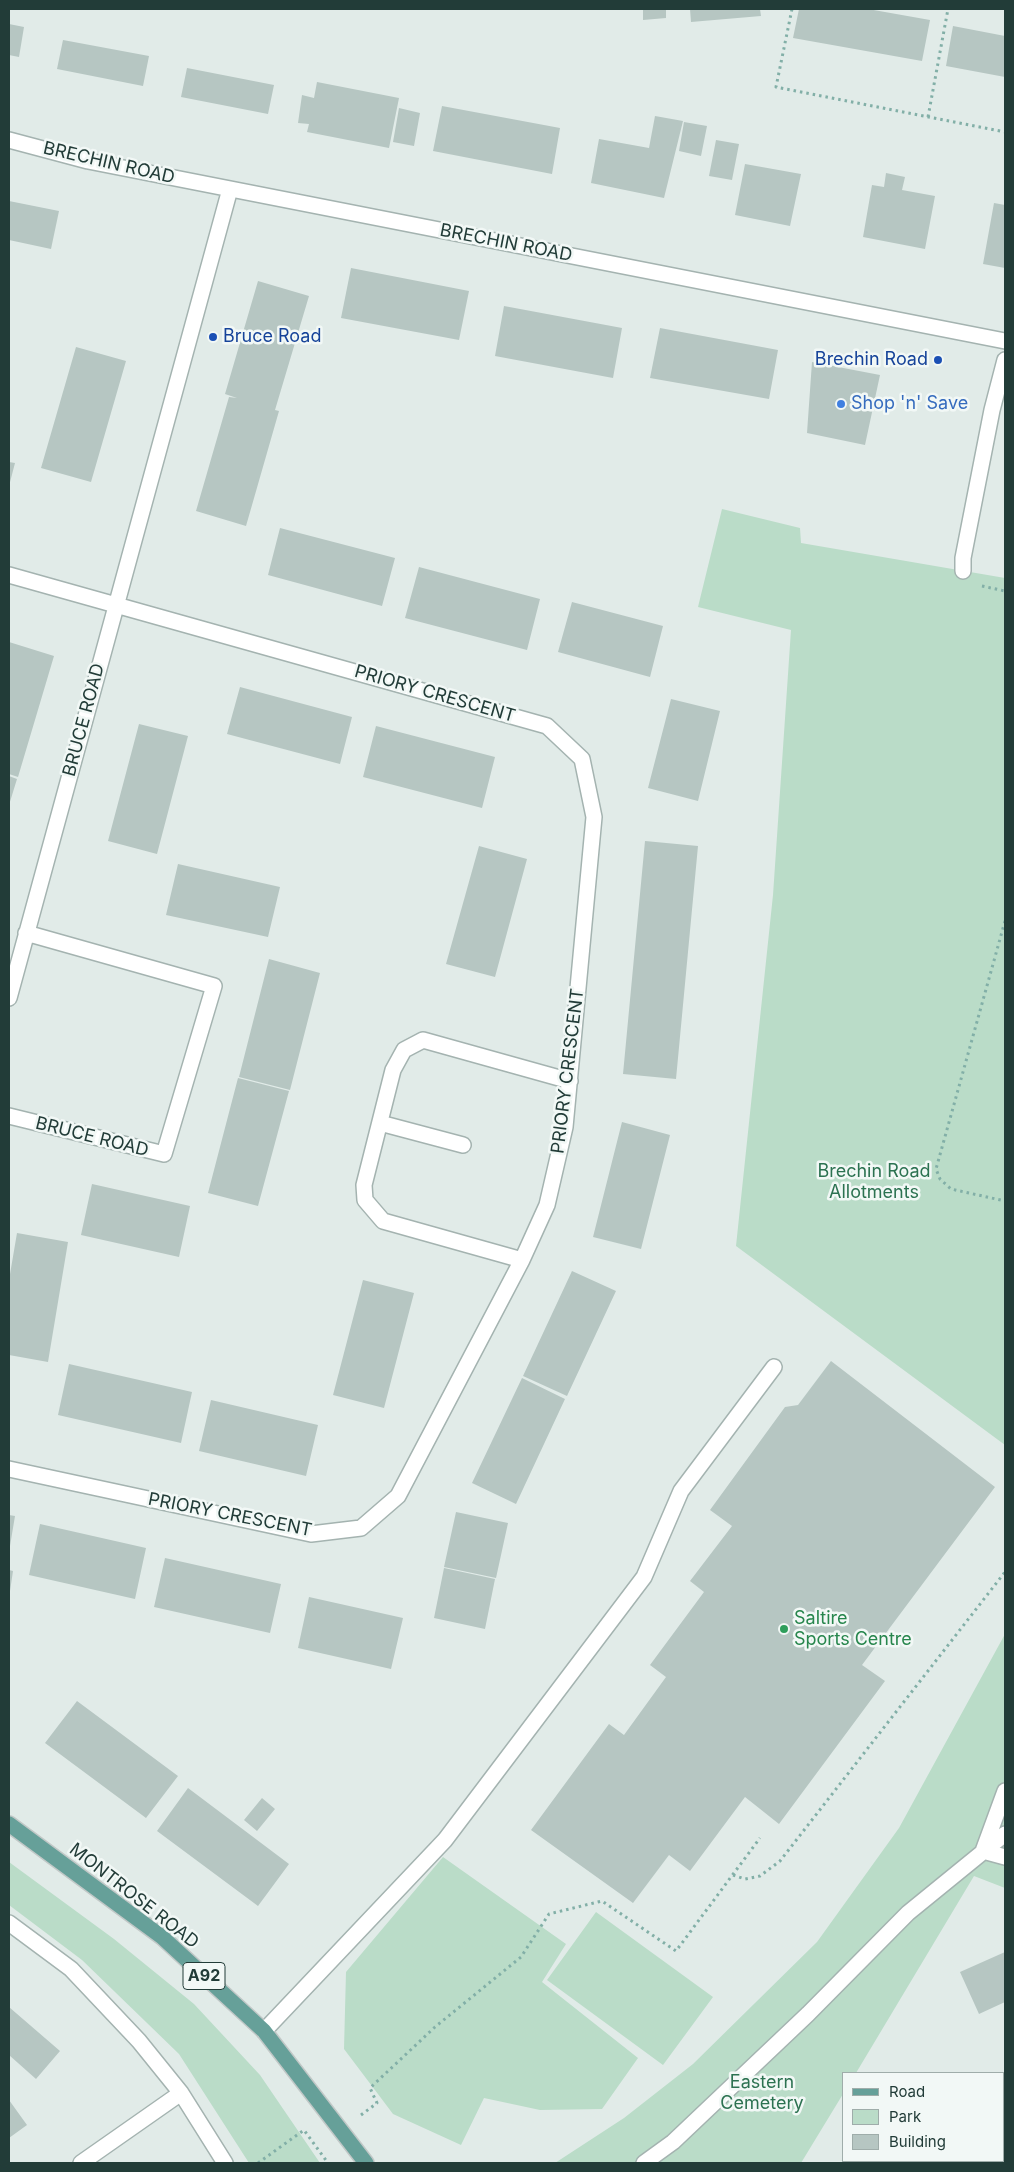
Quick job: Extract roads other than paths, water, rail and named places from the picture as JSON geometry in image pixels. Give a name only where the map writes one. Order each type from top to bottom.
[{"type":"main road","name":"MONTROSE ROAD","points":[[9,1824],[162,1937],[264,2031],[366,2163]]},
{"type":"street","name":"BRECHIN ROAD","points":[[9,140],[88,161],[1005,341]]},
{"type":"street","name":"BRUCE ROAD","points":[[9,998],[230,189]]},
{"type":"street","points":[[963,571],[963,558],[992,410],[1005,360]]},
{"type":"street","name":"PRIORY CRESCENT","points":[[9,575],[548,726],[582,759],[594,817],[565,1126],[547,1205],[522,1260],[398,1496],[361,1528],[311,1534],[9,1469]]},
{"type":"street","name":"BRUCE ROAD","points":[[9,1116],[164,1154],[214,986],[26,933]]},
{"type":"street","points":[[522,1260],[383,1221],[365,1200],[364,1184],[393,1070],[404,1050],[423,1040],[570,1081]]},
{"type":"street","points":[[380,1124],[463,1145]]},
{"type":"street","points":[[264,2031],[445,1840],[644,1577],[681,1491],[774,1367]]},
{"type":"street","points":[[983,1851],[1005,1791]]},
{"type":"street","points":[[644,2163],[673,2142],[808,2014],[908,1913],[1005,1834]]},
{"type":"street","points":[[983,1851],[1005,1857]]},
{"type":"street","points":[[9,1923],[71,1969],[138,2042],[181,2093],[224,2163]]},
{"type":"street","points":[[81,2163],[181,2093]]},
{"type":"place","name":"Bruce Road","points":[[213,337]]},
{"type":"place","name":"Brechin Road","points":[[938,360]]},
{"type":"place","name":"Shop 'n' Save","points":[[841,404]]},
{"type":"place","name":"Saltire Sports Centre","points":[[784,1629]]},
{"type":"park label","name":"Brechin Road Allotments","points":[[874,1182]]},
{"type":"park label","name":"Eastern Cemetery","points":[[762,2093]]}]
